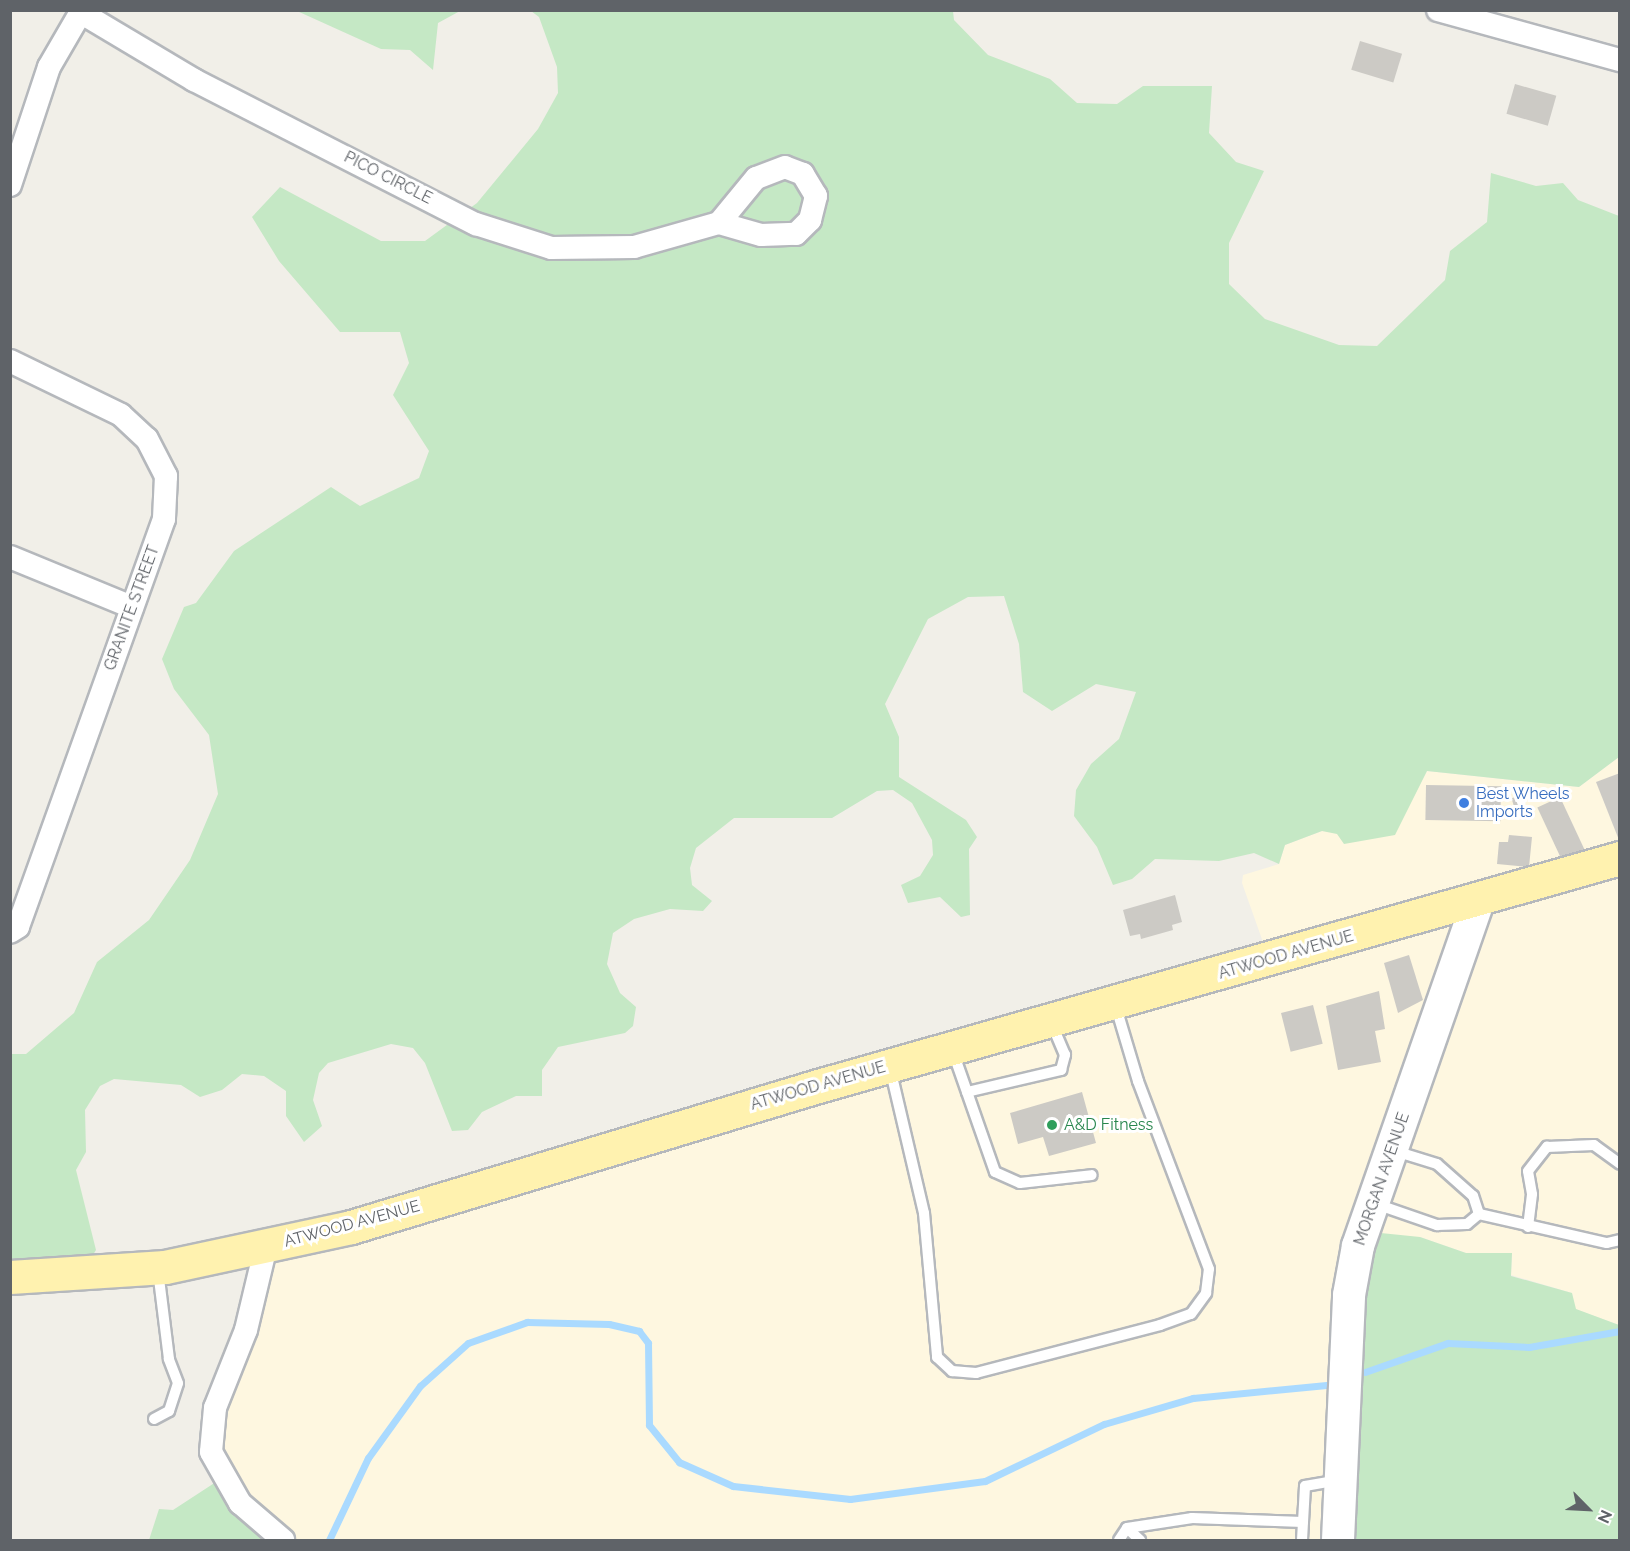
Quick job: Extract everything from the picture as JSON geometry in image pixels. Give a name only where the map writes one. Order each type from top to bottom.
[{"type":"main road","name":"ATWOOD AVENUE","points":[[10,1277],[157,1268],[351,1227],[951,1048],[1478,901],[1620,858]]},
{"type":"street","points":[[1438,10],[1620,60]]},
{"type":"street","points":[[10,185],[49,67],[81,11]]},
{"type":"street","name":"PICO CIRCLE","points":[[81,11],[194,80],[476,225],[551,248],[634,247],[719,223]]},
{"type":"street","name":"GRANITE STREET","points":[[10,361],[121,415],[147,439],[166,476],[164,519],[14,929]]},
{"type":"street","points":[[10,557],[132,607]]},
{"type":"street","name":"MORGAN AVENUE","points":[[1338,1540],[1349,1295],[1371,1202],[1392,1150],[1478,901]]},
{"type":"street","points":[[266,1246],[246,1330],[215,1408],[211,1452],[240,1503],[284,1540]]},
{"type":"lane","points":[[890,1066],[924,1213],[937,1357],[952,1371],[976,1373],[1160,1325],[1191,1314],[1206,1293],[1209,1269],[1138,1081],[1115,1003]]},
{"type":"lane","points":[[967,1092],[1061,1070],[1065,1055],[1051,1021]]},
{"type":"lane","points":[[951,1048],[1001,1176],[1020,1183],[1092,1175]]},
{"type":"lane","points":[[1528,1227],[1528,1171],[1547,1147],[1575,1142],[1594,1145],[1620,1164]]},
{"type":"lane","points":[[1392,1150],[1437,1164],[1473,1196],[1479,1214]]},
{"type":"lane","points":[[1371,1202],[1437,1225],[1467,1224],[1479,1214]]},
{"type":"lane","points":[[1479,1214],[1528,1227],[1607,1243],[1620,1240]]},
{"type":"lane","points":[[154,1419],[169,1411],[178,1383],[169,1359],[157,1268]]},
{"type":"lane","points":[[1302,1540],[1305,1486],[1341,1479]]},
{"type":"lane","points":[[1119,1540],[1127,1528],[1192,1518],[1303,1522]]},
{"type":"lane","points":[[1127,1528],[1140,1540]]},
{"type":"shaded area","points":[[1619,757],[1619,1325],[1575,1309],[1572,1293],[1511,1275],[1512,1253],[1466,1253],[1420,1237],[1341,1540],[284,1540],[222,1477],[213,1444],[265,1254],[1269,959],[1242,883],[1243,875],[1279,864],[1285,845],[1322,831],[1394,835],[1427,771],[1579,787]]},
{"type":"green space","points":[[297,11],[460,11],[438,23],[433,70],[410,50],[381,49]]},
{"type":"green space","points":[[531,11],[953,11],[954,20],[988,55],[1050,79],[1077,103],[1117,104],[1143,86],[1212,86],[1209,133],[1236,162],[1264,171],[1229,243],[1229,284],[1265,319],[1339,345],[1377,346],[1445,280],[1450,251],[1487,222],[1491,173],[1536,186],[1563,183],[1578,200],[1619,216],[1619,757],[1579,787],[1427,771],[1395,835],[1344,844],[1337,834],[1322,831],[1285,845],[1279,864],[1254,853],[1219,861],[1155,859],[1132,879],[1113,885],[1097,847],[1074,816],[1076,790],[1091,764],[1119,739],[1136,692],[1096,684],[1052,711],[1023,692],[1019,644],[1004,596],[968,597],[928,619],[885,704],[899,737],[899,777],[966,820],[977,837],[969,849],[970,915],[961,917],[940,897],[908,903],[901,885],[920,876],[933,855],[932,840],[912,803],[893,790],[877,791],[832,818],[734,818],[696,848],[690,868],[692,885],[712,901],[703,911],[670,909],[634,919],[613,933],[607,964],[620,993],[636,1007],[633,1026],[625,1033],[558,1047],[542,1070],[542,1096],[516,1096],[482,1112],[468,1130],[452,1131],[425,1063],[413,1048],[391,1044],[328,1063],[319,1073],[313,1100],[322,1126],[304,1142],[286,1116],[286,1091],[264,1076],[242,1074],[222,1090],[200,1097],[181,1085],[114,1079],[100,1086],[85,1110],[86,1152],[76,1170],[96,1250],[80,1276],[11,1277],[10,1054],[26,1054],[74,1013],[97,962],[149,920],[190,860],[218,794],[209,735],[174,689],[162,659],[184,607],[196,603],[234,551],[331,487],[360,506],[419,478],[429,451],[393,395],[409,363],[400,332],[340,332],[279,261],[252,217],[280,187],[381,241],[425,241],[477,203],[538,129],[558,93],[557,67],[539,17]]},
{"type":"green space","points":[[1371,1232],[1420,1237],[1466,1253],[1512,1253],[1511,1276],[1572,1293],[1576,1309],[1619,1325],[1619,1540],[1341,1540]]},
{"type":"green space","points":[[219,1480],[283,1540],[149,1540],[159,1509],[173,1510]]},
{"type":"building","points":[[1360,41],[1402,54],[1393,83],[1351,70]]},
{"type":"building","points":[[1515,84],[1556,96],[1548,126],[1506,114]]},
{"type":"building","points":[[1620,773],[1620,840],[1619,840],[1596,782]]},
{"type":"building","name":"Best Wheels Imports","points":[[1426,785],[1501,786],[1500,821],[1425,820]]},
{"type":"building","points":[[1522,795],[1526,808],[1516,812],[1511,798]]},
{"type":"building","points":[[1560,797],[1585,850],[1562,861],[1537,808]]},
{"type":"building","points":[[1509,835],[1532,837],[1529,867],[1497,864],[1499,842],[1508,842]]},
{"type":"building","points":[[1175,895],[1182,922],[1172,925],[1173,930],[1141,939],[1140,934],[1130,936],[1123,910]]},
{"type":"building","points":[[1409,955],[1423,1000],[1398,1013],[1384,963]]},
{"type":"building","points":[[1379,991],[1385,1029],[1375,1031],[1381,1062],[1338,1070],[1326,1006]]},
{"type":"building","points":[[1313,1005],[1323,1044],[1291,1052],[1281,1013]]},
{"type":"building","name":"A&D Fitness","points":[[1082,1092],[1096,1143],[1049,1156],[1043,1137],[1018,1144],[1010,1113]]},
{"type":"waterway","points":[[329,1540],[368,1458],[420,1386],[468,1343],[527,1322],[609,1324],[639,1331],[648,1343],[649,1425],[679,1462],[733,1486],[850,1499],[985,1481],[1104,1424],[1193,1398],[1326,1385]]},
{"type":"waterway","points":[[1365,1372],[1448,1343],[1529,1347],[1620,1331]]},
{"type":"place","name":"Best Wheels Imports","points":[[1464,803]]},
{"type":"place","name":"A&D Fitness","points":[[1052,1125]]}]
